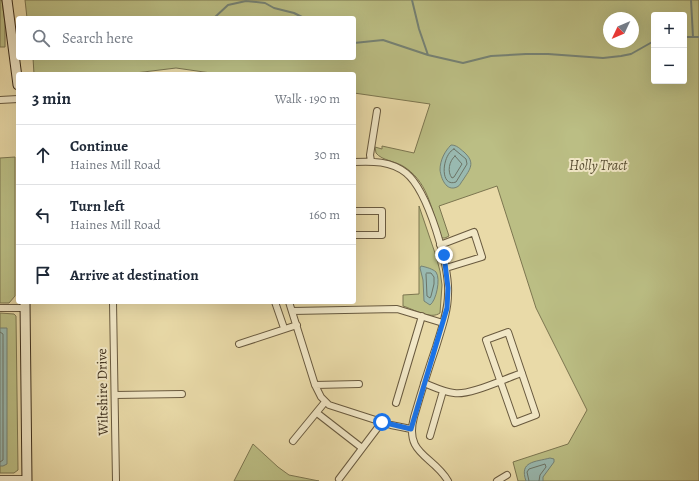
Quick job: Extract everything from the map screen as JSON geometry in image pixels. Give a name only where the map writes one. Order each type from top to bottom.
[{"type":"main road","points":[[7,0],[16,72]]},
{"type":"main road","points":[[25,305],[27,480]]},
{"type":"street","points":[[0,100],[16,99]]},
{"type":"street","points":[[371,161],[370,155],[377,111]]},
{"type":"street","points":[[356,162],[371,161],[392,165],[406,173],[422,195],[440,244],[446,268],[448,294],[443,323],[411,429],[412,438],[417,449],[442,473],[448,481]]},
{"type":"street","points":[[356,211],[382,212],[382,235],[356,235]]},
{"type":"street","points":[[440,244],[474,232],[482,257],[446,268]]},
{"type":"street","name":"Wiltshire Drive","points":[[113,304],[116,481]]},
{"type":"street","points":[[276,304],[284,328]]},
{"type":"street","points":[[290,304],[315,384],[321,397],[334,407],[382,422],[411,429]]},
{"type":"street","points":[[0,308],[25,305]]},
{"type":"street","points":[[292,311],[390,309],[422,316],[443,323]]},
{"type":"street","points":[[396,403],[422,316]]},
{"type":"street","points":[[239,344],[297,325]]},
{"type":"street","points":[[508,332],[522,373],[536,415],[514,423],[486,340],[508,332]]},
{"type":"street","points":[[424,383],[453,393],[466,393],[522,373]]},
{"type":"street","points":[[315,384],[360,384]]},
{"type":"street","points":[[430,436],[443,390]]},
{"type":"street","points":[[115,395],[182,394]]},
{"type":"street","points":[[293,441],[326,402]]},
{"type":"street","points":[[317,413],[362,448]]},
{"type":"street","points":[[339,479],[382,422]]},
{"type":"street","points":[[497,481],[507,475]]},
{"type":"street","points":[[0,479],[27,480]]},
{"type":"green space","points":[[0,0],[2,0],[5,23],[5,47],[0,47]]},
{"type":"green space","name":"Holly Tract","points":[[25,0],[699,0],[699,481],[518,481],[513,462],[568,444],[587,410],[536,308],[497,186],[439,206],[449,236],[442,238],[429,200],[420,182],[406,168],[382,158],[376,153],[375,147],[382,149],[382,146],[414,153],[430,104],[356,93],[356,72],[204,72],[176,68],[143,72],[34,72],[33,60],[356,60],[356,16],[27,16]]},
{"type":"green space","points":[[15,157],[15,296],[9,303],[0,303],[0,158]]},
{"type":"green space","points":[[419,206],[440,271],[442,285],[440,313],[436,315],[427,315],[403,306],[403,295],[419,294]]},
{"type":"green space","points":[[0,313],[14,314],[16,316],[18,470],[14,473],[0,473]]},
{"type":"green space","points":[[253,444],[289,475],[319,481],[234,481]]},
{"type":"water","points":[[451,145],[457,146],[464,152],[470,159],[471,163],[470,169],[460,185],[453,188],[447,186],[440,170],[443,156]]},
{"type":"water","points":[[421,266],[433,270],[437,275],[437,290],[430,305],[424,301]]},
{"type":"water","points":[[0,328],[7,328],[7,464],[3,466],[0,466]]},
{"type":"water","points":[[550,458],[554,459],[554,462],[543,477],[543,481],[526,481],[524,474],[527,466],[534,462]]},
{"type":"waterway","points":[[412,0],[419,29],[428,55]]},
{"type":"waterway","points":[[691,0],[693,37]]},
{"type":"waterway","points":[[216,16],[228,5],[246,1],[265,3],[274,8],[300,16]]},
{"type":"waterway","points":[[687,37],[699,37]]},
{"type":"waterway","points":[[356,43],[383,40],[428,55],[463,63],[491,56],[526,54],[603,58],[631,54],[651,43]]},
{"type":"route","points":[[382,422],[411,429],[447,308],[448,280],[444,255]]}]
